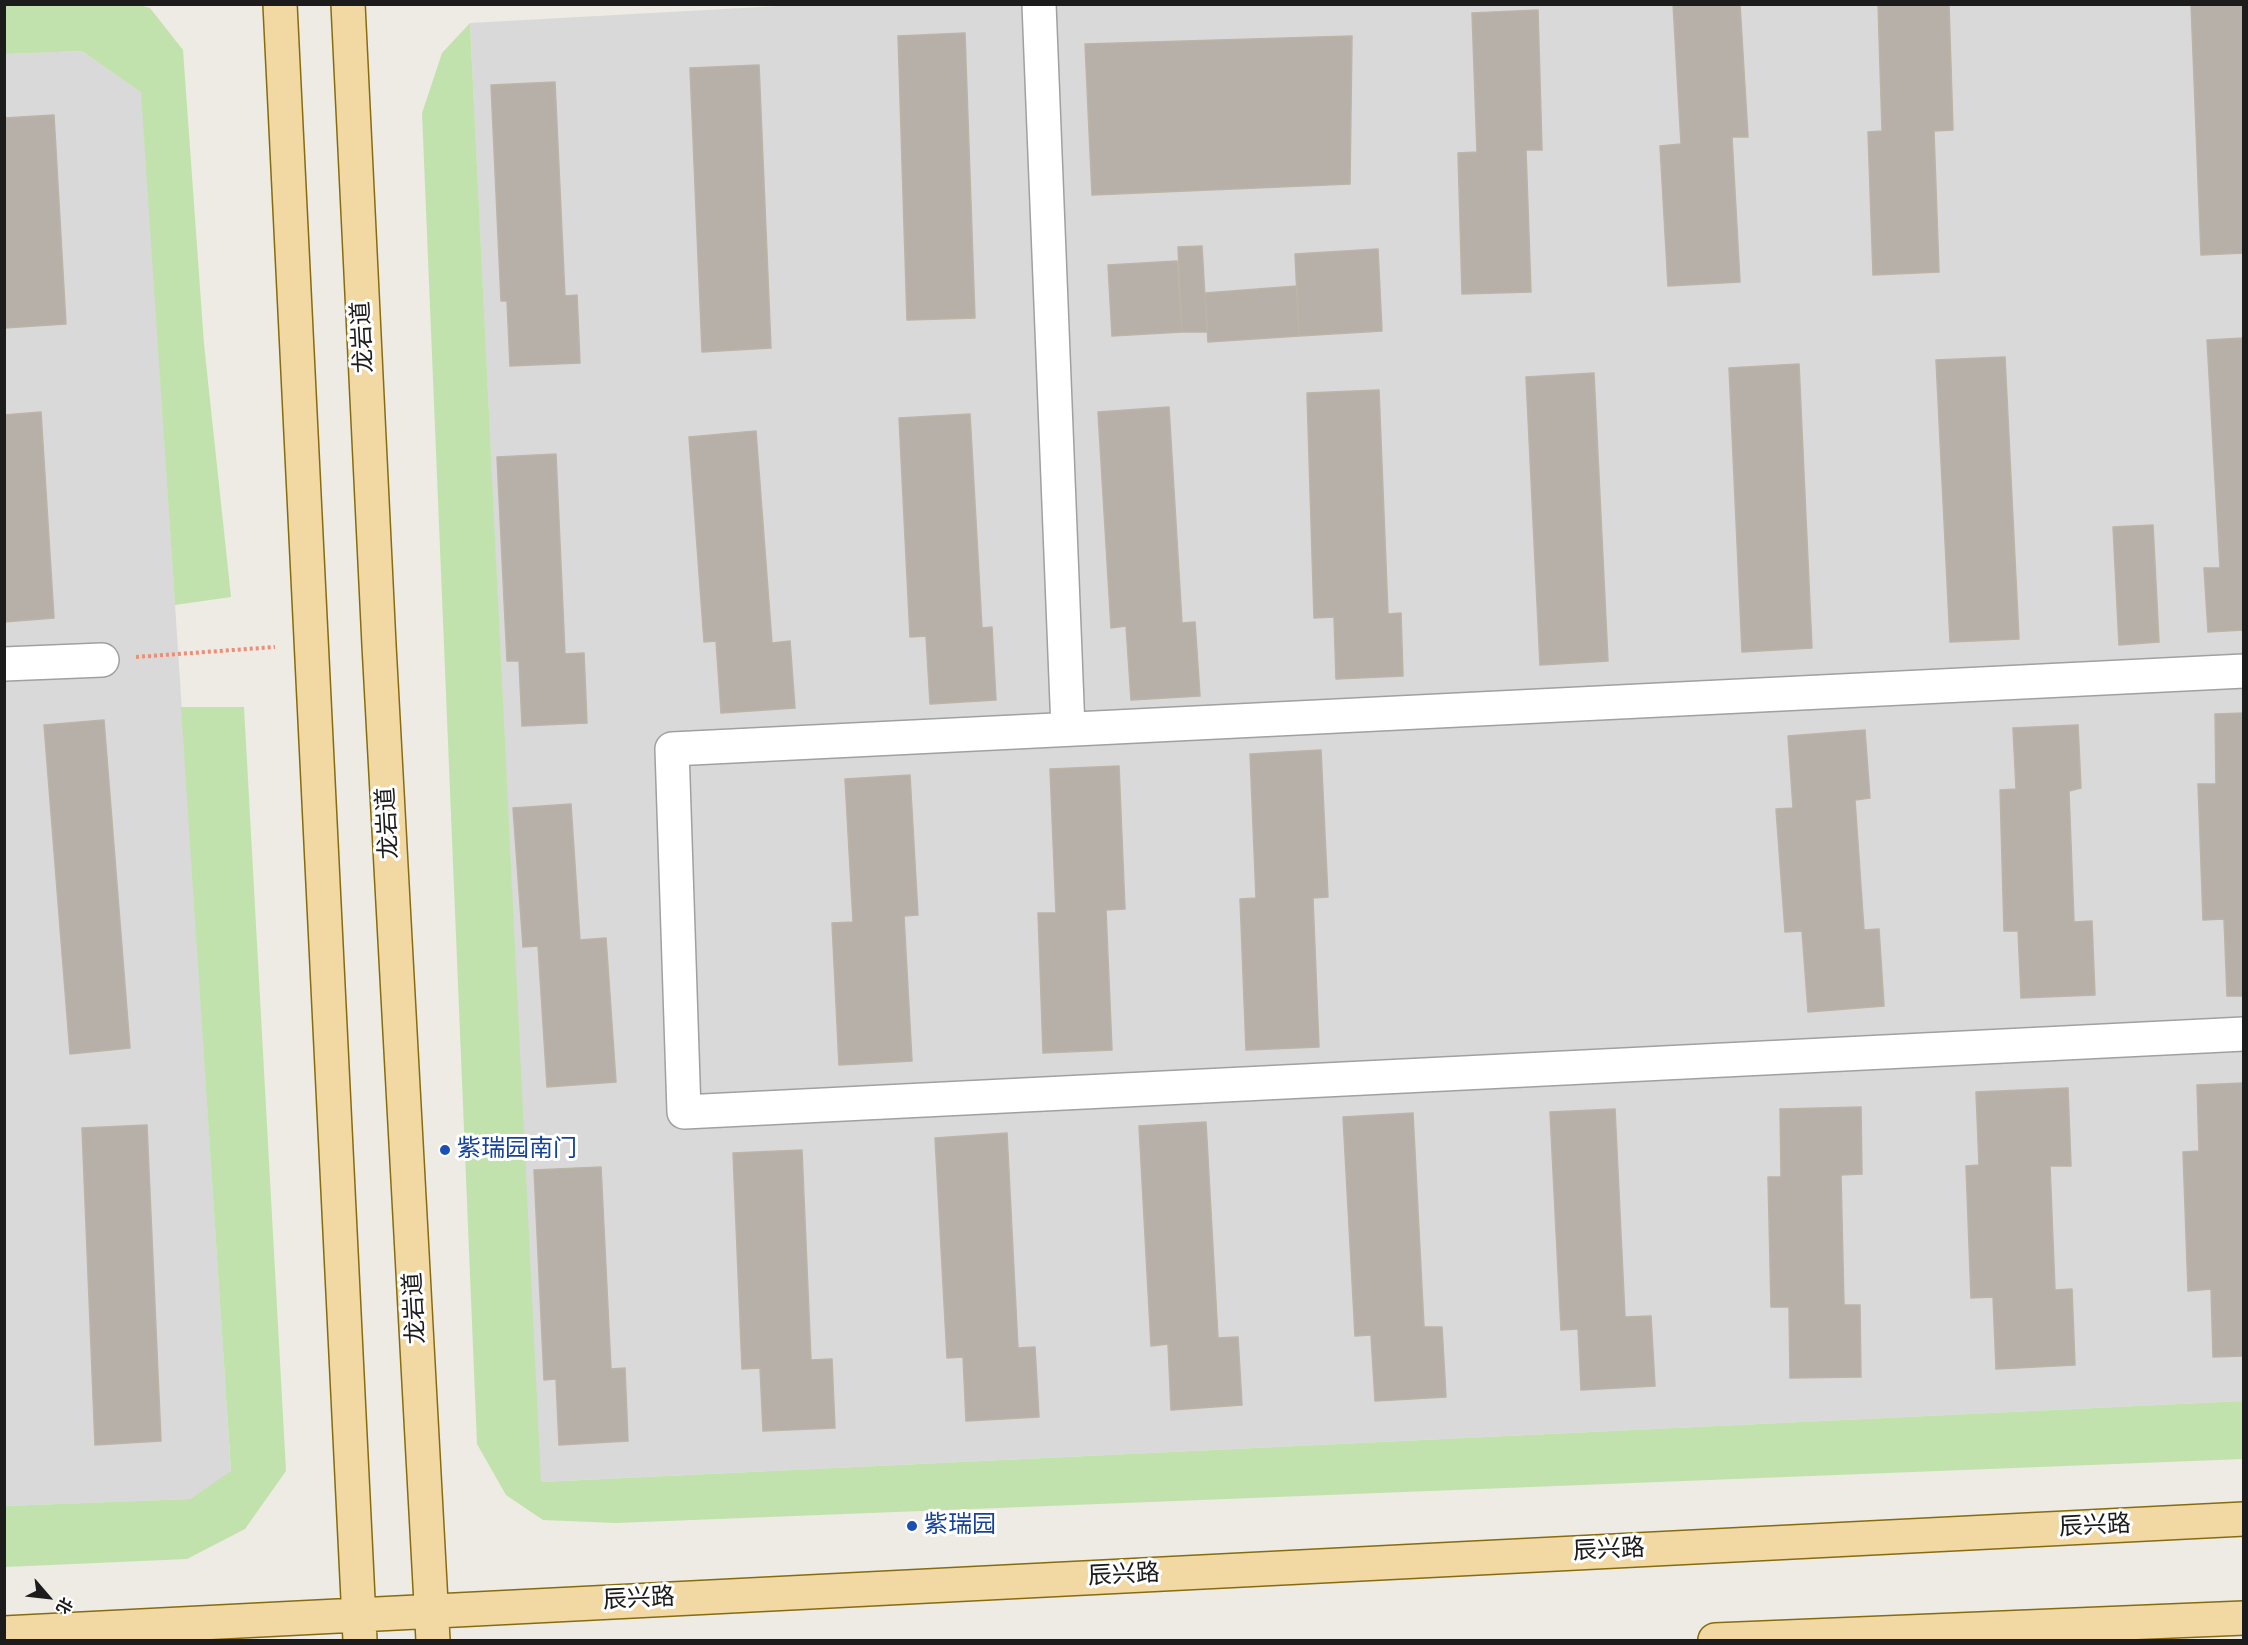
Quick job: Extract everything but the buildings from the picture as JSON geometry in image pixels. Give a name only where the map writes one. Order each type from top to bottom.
[{"type":"main road","points":[[280,4],[359,1627]]},
{"type":"main road","name":"龙岩道","points":[[348,4],[379,645],[433,1625]]},
{"type":"main road","points":[[2142,1524],[2244,1496]]},
{"type":"main road","name":"辰兴路","points":[[4,1633],[433,1625],[2244,1519]]},
{"type":"main road","points":[[1732,1640],[2244,1618]]},
{"type":"street","points":[[283,59],[297,4]]},
{"type":"street","points":[[1040,4],[1068,729]]},
{"type":"street","points":[[4,664],[102,660]]},
{"type":"street","points":[[2244,671],[672,748],[684,1112],[2244,1034]]},
{"type":"path","points":[[102,660],[310,644]]},
{"type":"shaded area","name":"紫瑞园","points":[[815,4],[2243,5],[2243,1401],[540,1482],[470,23]]},
{"type":"shaded area","points":[[82,51],[142,92],[231,1472],[190,1499],[5,1506],[4,54]]},
{"type":"green space","points":[[4,5],[139,5],[150,8],[183,50],[204,344],[231,597],[175,605],[141,92],[82,51],[5,54]]},
{"type":"green space","points":[[470,23],[541,1482],[2243,1401],[2243,1459],[616,1523],[543,1520],[506,1495],[477,1444],[422,113],[442,53]]},
{"type":"green space","points":[[181,707],[244,707],[286,1471],[245,1529],[187,1559],[5,1567],[5,1506],[190,1499],[231,1471]]},
{"type":"place","name":"紫瑞园南门","points":[[445,1150]]},
{"type":"place","name":"紫瑞园","points":[[912,1526]]}]
